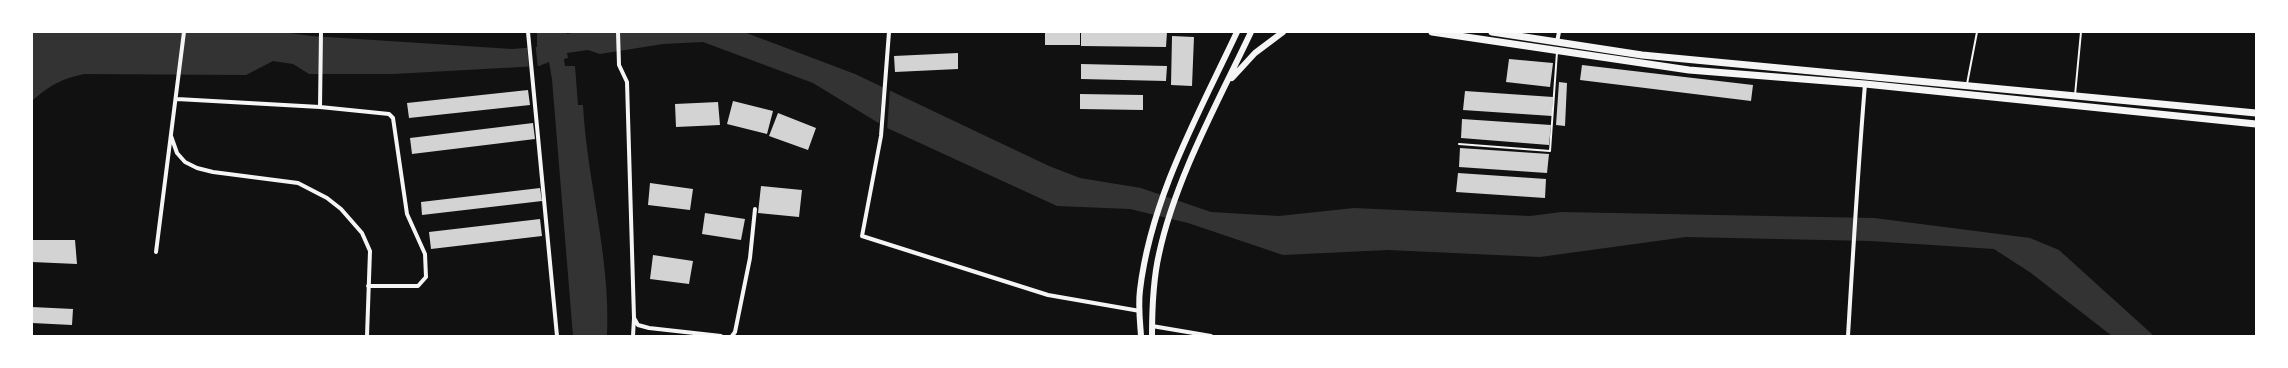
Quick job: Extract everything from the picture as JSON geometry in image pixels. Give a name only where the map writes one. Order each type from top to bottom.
[{"type":"main road","points":[[1141,336],[1140,292],[1148,245],[1172,170],[1237,32]]},
{"type":"main road","points":[[1152,336],[1158,255],[1177,191],[1251,32]]},
{"type":"main road","points":[[1227,84],[1254,53],[1283,32]]},
{"type":"main road","points":[[1432,32],[1689,70],[1865,84],[2256,124]]},
{"type":"main road","points":[[1492,32],[1642,55],[1967,84],[2256,113]]},
{"type":"street","points":[[156,252],[178,92],[184,32]]},
{"type":"street","points":[[320,107],[321,32]]},
{"type":"street","points":[[528,32],[557,336]]},
{"type":"street","points":[[618,32],[619,65],[627,82],[634,318],[633,336]]},
{"type":"street","points":[[890,32],[881,136],[862,236],[1048,295],[1140,312]]},
{"type":"street","points":[[1557,42],[1559,32]]},
{"type":"street","points":[[1848,336],[1854,253],[1854,210],[1865,84]]},
{"type":"street","points":[[176,99],[378,111],[389,114],[393,118],[407,214],[425,254],[426,277],[418,286],[368,286]]},
{"type":"street","points":[[171,136],[177,153],[185,162],[197,168],[213,172],[298,183],[327,198],[341,209],[362,233],[370,251],[367,336]]},
{"type":"street","points":[[732,336],[735,332],[750,258],[755,209]]},
{"type":"street","points":[[634,318],[638,325],[649,328],[721,336]]},
{"type":"street","points":[[1152,326],[1212,336]]},
{"type":"lane","points":[[1967,84],[1977,32]]},
{"type":"lane","points":[[2075,95],[2081,32]]},
{"type":"lane","points":[[1459,144],[1550,151],[1557,51]]},
{"type":"shaded area","points":[[32,32],[282,32],[312,36],[512,49],[537,47],[537,32],[566,32],[567,34],[575,32],[744,32],[855,74],[1049,166],[1080,178],[1141,188],[1211,212],[1279,216],[1354,208],[1530,216],[1561,212],[1874,218],[2030,238],[2059,250],[2154,336],[2112,336],[2031,273],[1994,249],[1870,241],[1686,237],[1540,257],[1388,250],[1283,255],[1188,223],[1130,209],[1057,206],[885,127],[813,83],[703,42],[663,44],[600,54],[588,50],[567,53],[568,58],[564,59],[565,66],[575,66],[578,105],[583,105],[585,134],[606,278],[607,307],[607,336],[573,336],[552,79],[549,62],[539,66],[393,74],[309,74],[293,64],[273,61],[246,75],[84,74],[56,83],[32,101]]},
{"type":"pier","points":[[535,42],[538,68],[529,68],[527,46],[535,45]]},
{"type":"pier","points":[[883,86],[890,89],[887,131],[879,126]]},
{"type":"building","points":[[1081,32],[1167,32],[1166,47],[1081,46]]},
{"type":"building","points":[[1045,33],[1080,33],[1080,45],[1045,45]]},
{"type":"building","points":[[1172,36],[1194,37],[1192,86],[1171,85]]},
{"type":"building","points":[[958,53],[958,69],[895,72],[894,56]]},
{"type":"building","points":[[1509,59],[1553,63],[1550,87],[1506,82]]},
{"type":"building","points":[[1081,64],[1167,66],[1166,81],[1081,79]]},
{"type":"building","points":[[1582,65],[1753,85],[1751,101],[1580,80]]},
{"type":"building","points":[[1559,82],[1567,83],[1565,126],[1556,125]]},
{"type":"building","points":[[528,90],[530,105],[409,118],[407,103]]},
{"type":"building","points":[[1465,91],[1553,97],[1552,116],[1463,110]]},
{"type":"building","points":[[1080,94],[1143,95],[1143,110],[1080,109]]},
{"type":"building","points":[[733,101],[773,111],[767,134],[727,124]]},
{"type":"building","points":[[718,102],[720,125],[676,127],[675,104]]},
{"type":"building","points":[[778,113],[816,128],[808,150],[769,136]]},
{"type":"building","points":[[1462,119],[1551,125],[1549,145],[1461,138]]},
{"type":"building","points":[[533,123],[535,139],[412,154],[410,138]]},
{"type":"building","points":[[1460,148],[1549,154],[1547,173],[1459,167]]},
{"type":"building","points":[[1458,173],[1546,179],[1545,198],[1456,192]]},
{"type":"building","points":[[650,183],[693,189],[690,210],[648,205]]},
{"type":"building","points":[[761,186],[802,190],[799,217],[758,213]]},
{"type":"building","points":[[540,188],[542,201],[422,215],[421,202]]},
{"type":"building","points":[[705,213],[745,219],[741,240],[702,234]]},
{"type":"building","points":[[540,219],[542,236],[431,249],[429,232]]},
{"type":"building","points":[[32,240],[75,240],[77,264],[32,262]]},
{"type":"building","points":[[653,255],[693,261],[689,284],[650,279]]},
{"type":"building","points":[[32,307],[73,309],[72,325],[32,323]]}]
